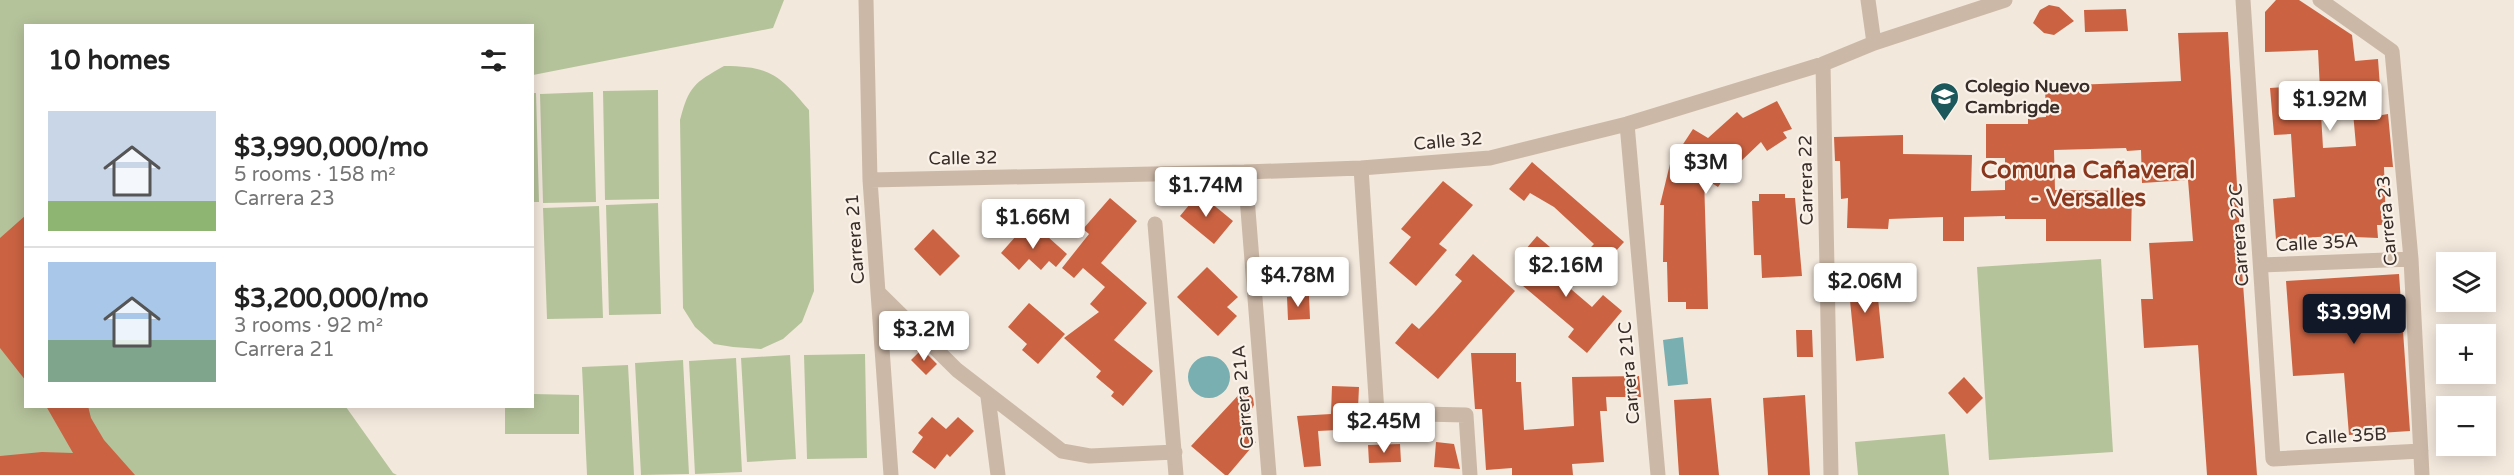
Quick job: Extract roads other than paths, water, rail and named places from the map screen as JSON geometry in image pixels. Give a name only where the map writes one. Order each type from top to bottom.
[{"type":"street","name":"Carrera 21","points":[[866,0],[870,180],[891,475]]},
{"type":"street","points":[[1868,0],[1874,43]]},
{"type":"street","name":"Calle 32","points":[[870,180],[1361,168],[1490,158],[1628,124],[1823,64],[1874,43],[2005,0]]},
{"type":"street","name":"Carrera 23","points":[[2320,0],[2392,51],[2411,259],[2422,475]]},
{"type":"street","name":"Carrera 22C","points":[[2247,3],[2273,459]]},
{"type":"street","name":"Carrera 22","points":[[1823,64],[1831,475]]},
{"type":"street","name":"Carrera 21C","points":[[1628,124],[1658,475]]},
{"type":"street","points":[[1361,168],[1377,413],[1467,415],[1470,475]]},
{"type":"street","name":"Carrera 21A","points":[[1245,172],[1269,475]]},
{"type":"street","points":[[1155,224],[1176,475]]},
{"type":"street","name":"Calle 35A","points":[[2261,265],[2411,259]]},
{"type":"street","points":[[878,292],[957,370],[988,397],[1062,451],[1089,456],[1175,452]]},
{"type":"street","points":[[988,397],[998,475]]},
{"type":"street","name":"Calle 35B","points":[[2273,459],[2421,451]]},
{"type":"water","points":[[1683,337],[1688,384],[1668,386],[1663,340]]},
{"type":"water","points":[[1209,356],[1217,357],[1224,362],[1229,369],[1229,385],[1224,392],[1217,397],[1209,398],[1201,397],[1194,392],[1189,385],[1188,377],[1189,369],[1194,362],[1201,357]]},
{"type":"place","name":"Colegio Nuevo Cambrigde","points":[[1944,122]]},
{"type":"district","name":"Comuna Cañaveral - Versalles","points":[[2088,184]]}]
